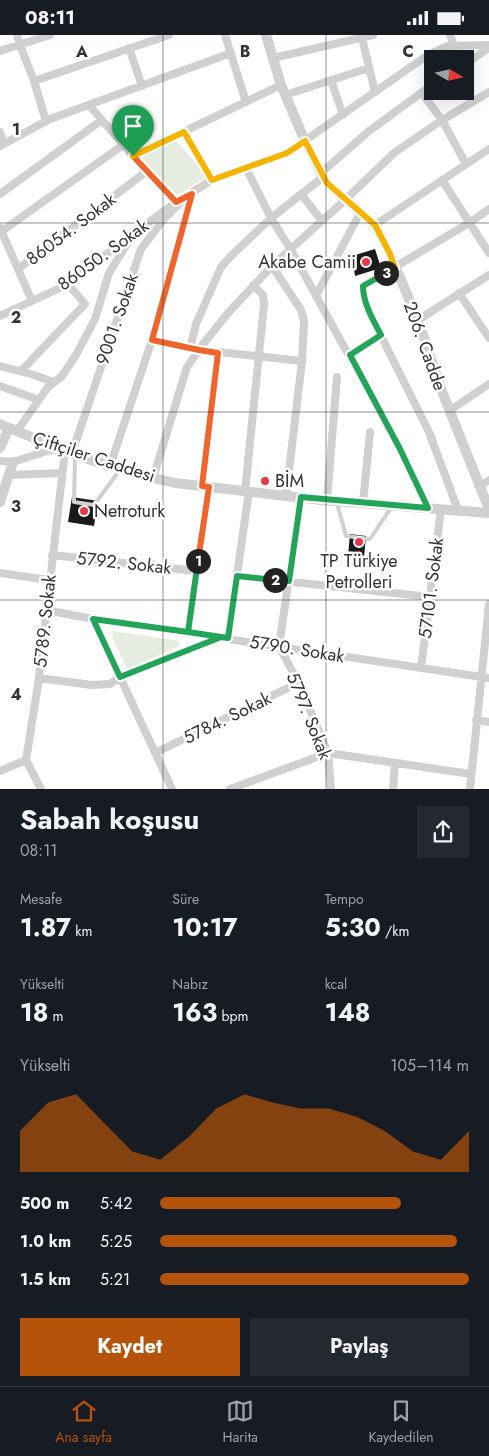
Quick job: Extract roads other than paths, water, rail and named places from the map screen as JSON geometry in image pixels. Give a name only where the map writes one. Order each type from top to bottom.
[{"type":"street","points":[[18,35],[46,121]]},
{"type":"street","points":[[0,51],[50,35]]},
{"type":"street","points":[[34,81],[169,35]]},
{"type":"street","points":[[225,35],[246,102]]},
{"type":"street","name":"206. Cadde","points":[[266,35],[283,90],[322,175],[327,183],[375,225],[390,254],[418,320],[449,411],[489,511]]},
{"type":"street","points":[[273,58],[374,35]]},
{"type":"street","points":[[450,35],[454,46]]},
{"type":"street","points":[[362,38],[375,92]]},
{"type":"street","points":[[115,468],[152,340],[188,196],[212,180],[287,153],[428,55],[448,46],[489,47]]},
{"type":"street","points":[[474,58],[489,47]]},
{"type":"street","points":[[129,48],[142,85]]},
{"type":"street","points":[[0,133],[2,145],[46,121],[231,53]]},
{"type":"street","points":[[133,156],[246,102],[283,90],[331,80],[369,68]]},
{"type":"street","points":[[331,80],[343,115]]},
{"type":"street","points":[[152,477],[187,367],[229,312],[272,266],[346,200],[394,153],[442,120],[489,92]]},
{"type":"street","points":[[190,349],[196,324],[221,267],[230,256],[271,217],[301,194],[369,131],[422,93],[442,120],[466,164]]},
{"type":"street","points":[[89,105],[176,202]]},
{"type":"street","points":[[0,193],[102,120]]},
{"type":"street","points":[[184,132],[212,180]]},
{"type":"street","points":[[32,301],[1,230],[123,145]]},
{"type":"street","points":[[375,225],[489,149]]},
{"type":"street","points":[[246,168],[271,217],[350,355],[400,449],[428,508]]},
{"type":"street","name":"86054. Sokak","points":[[18,269],[147,171]]},
{"type":"street","points":[[442,180],[489,253]]},
{"type":"street","points":[[301,194],[322,221]]},
{"type":"street","name":"86050. Sokak","points":[[0,316],[67,283],[135,231],[176,202],[188,196]]},
{"type":"street","name":"9001. Sokak","points":[[71,453],[141,249],[163,219],[188,196]]},
{"type":"street","points":[[458,510],[429,432],[370,314],[363,286],[469,223],[489,209]]},
{"type":"street","points":[[316,296],[360,213]]},
{"type":"street","points":[[0,448],[9,428],[39,400],[48,387],[62,376],[76,355],[96,319],[109,273],[135,231]]},
{"type":"street","points":[[272,266],[301,310],[304,321],[302,361],[286,496]]},
{"type":"street","points":[[418,320],[489,275]]},
{"type":"street","points":[[21,371],[85,304],[67,283]]},
{"type":"street","points":[[39,678],[92,685],[110,683],[120,677],[224,637],[237,576],[260,357],[264,305],[263,295],[253,285]]},
{"type":"street","points":[[459,293],[489,338]]},
{"type":"street","points":[[350,355],[381,335]]},
{"type":"street","points":[[152,340],[218,353],[302,361]]},
{"type":"street","points":[[188,632],[218,353]]},
{"type":"street","points":[[0,366],[54,382]]},
{"type":"street","points":[[332,501],[337,377]]},
{"type":"street","points":[[449,411],[488,385]]},
{"type":"street","points":[[0,387],[39,400]]},
{"type":"street","name":"Çiftçiler Caddesi","points":[[9,428],[71,453],[115,468],[152,477],[205,486],[332,501],[489,511]]},
{"type":"street","points":[[363,503],[370,432]]},
{"type":"street","points":[[0,461],[13,462],[50,450],[71,453]]},
{"type":"street","name":"5789. Sokak","points":[[26,760],[39,678],[62,473],[71,453]]},
{"type":"street","points":[[0,502],[13,462]]},
{"type":"street","points":[[9,475],[62,473]]},
{"type":"street","points":[[480,486],[489,480]]},
{"type":"street","points":[[280,646],[301,497]]},
{"type":"street","name":"57101. Sokak","points":[[421,668],[441,509]]},
{"type":"street","name":"5792. Sokak","points":[[52,555],[196,571]]},
{"type":"street","points":[[0,573],[50,580]]},
{"type":"street","points":[[237,576],[430,597]]},
{"type":"street","points":[[470,789],[480,677],[489,605]]},
{"type":"street","name":"5790. Sokak","points":[[46,610],[93,619],[224,637],[489,678]]},
{"type":"street","points":[[93,619],[172,789]]},
{"type":"street","name":"5797. Sokak","points":[[280,646],[328,753],[332,789]]},
{"type":"street","name":"5784. Sokak","points":[[155,753],[298,683]]},
{"type":"street","points":[[476,720],[489,722]]},
{"type":"street","points":[[230,789],[328,753],[471,774]]},
{"type":"street","points":[[0,771],[26,760],[40,789]]},
{"type":"street","points":[[393,789],[395,763]]},
{"type":"lane","points":[[71,453],[74,502],[94,505],[115,468]]},
{"type":"lane","points":[[332,501],[346,536],[370,539],[393,505]]},
{"type":"place","name":"Akabe Camii","points":[[366,262]]},
{"type":"place","name":"BİM","points":[[265,481]]},
{"type":"place","name":"Netroturk","points":[[84,511]]},
{"type":"place","name":"TP Türkiye Petrolleri","points":[[359,542]]}]
